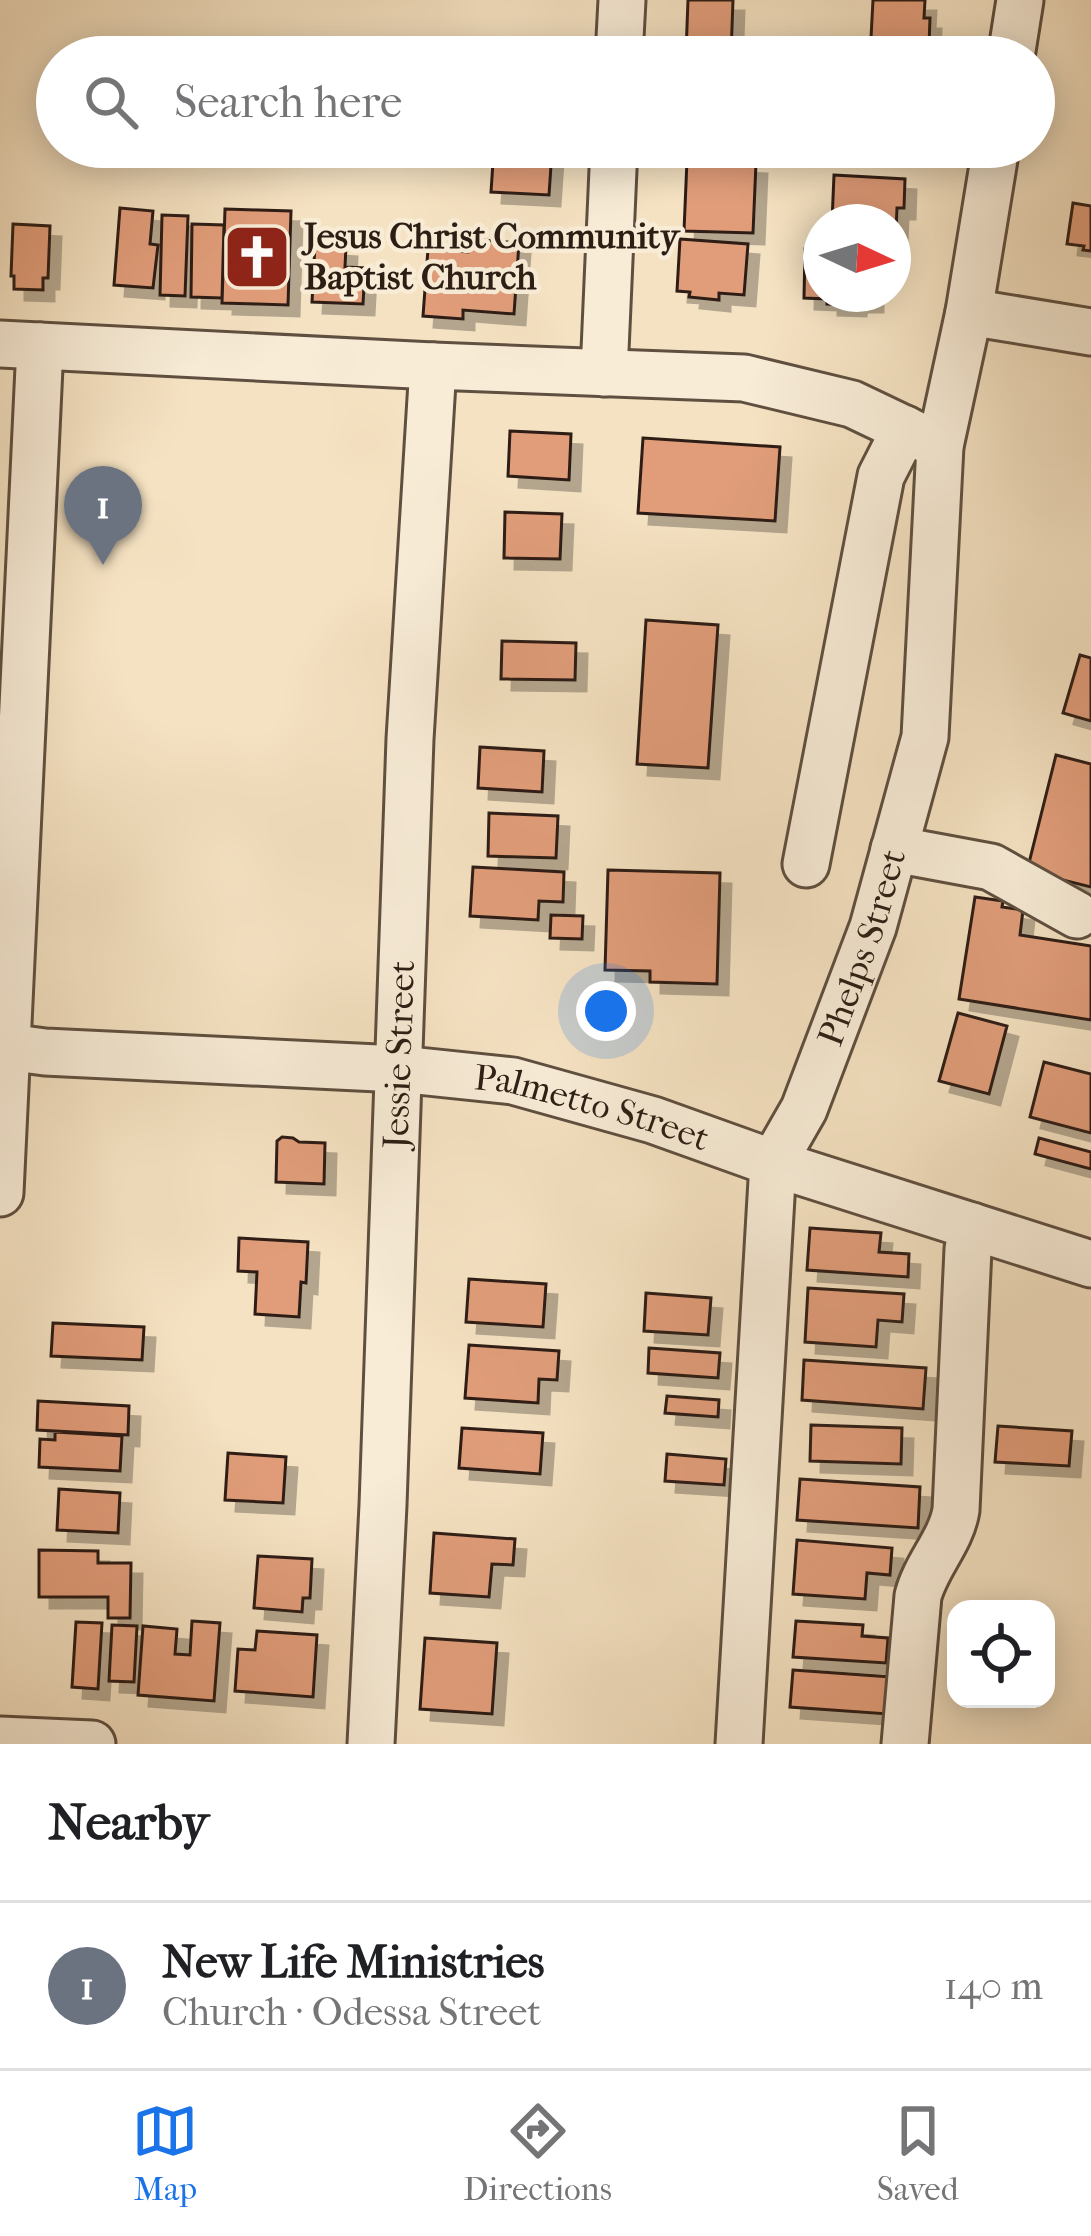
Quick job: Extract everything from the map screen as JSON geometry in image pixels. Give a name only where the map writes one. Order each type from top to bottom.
[{"type":"street","points":[[620,36],[622,0]]},
{"type":"street","points":[[1014,36],[1020,0]]},
{"type":"street","points":[[604,373],[613,168]]},
{"type":"street","name":"Phelps Street","points":[[740,1744],[772,1163],[804,1109],[872,927],[925,737],[922,438],[969,313],[993,168]]},
{"type":"street","points":[[969,313],[1091,332]]},
{"type":"street","points":[[0,1193],[20,345],[744,378],[852,404],[922,438],[881,476],[806,864]]},
{"type":"street","name":"Jessie Street","points":[[371,1744],[410,739],[433,366]]},
{"type":"street","points":[[893,849],[991,867],[1077,915]]},
{"type":"street","name":"Palmetto Street","points":[[4,1047],[513,1081],[653,1120],[772,1163],[1091,1264]]},
{"type":"street","points":[[905,1744],[918,1596],[956,1510],[972,1226]]},
{"type":"street","points":[[0,1740],[92,1744]]},
{"type":"building","points":[[688,0],[733,0],[732,36],[687,36]]},
{"type":"building","points":[[873,0],[925,0],[929,36],[871,36]]},
{"type":"building","points":[[493,168],[551,168],[549,195],[491,192]]},
{"type":"building","points":[[687,168],[756,168],[753,233],[684,231]]},
{"type":"building","points":[[834,175],[905,179],[904,204],[833,204]]},
{"type":"building","points":[[1073,203],[1091,206],[1091,251],[1067,244]]},
{"type":"building","points":[[120,208],[153,211],[150,244],[158,245],[153,288],[114,285]]},
{"type":"building","name":"Jesus Christ Community Baptist Church","points":[[225,209],[291,211],[288,305],[222,303]]},
{"type":"building","points":[[162,215],[188,216],[185,296],[160,295]]},
{"type":"building","points":[[13,224],[50,226],[48,278],[43,278],[43,290],[14,289]]},
{"type":"building","points":[[192,224],[224,225],[222,298],[191,297]]},
{"type":"building","points":[[470,239],[519,243],[514,314],[463,310],[463,319],[423,316],[428,249],[468,252]]},
{"type":"building","points":[[680,239],[748,244],[744,295],[719,293],[719,300],[677,291]]},
{"type":"building","points":[[315,244],[346,246],[345,267],[365,268],[363,304],[312,302]]},
{"type":"building","points":[[510,431],[571,434],[569,480],[508,476]]},
{"type":"building","points":[[643,438],[780,447],[775,521],[638,513]]},
{"type":"building","points":[[505,512],[562,514],[560,559],[504,558]]},
{"type":"building","points":[[646,620],[718,625],[708,768],[637,764]]},
{"type":"building","points":[[502,641],[576,643],[575,680],[501,679]]},
{"type":"building","points":[[1080,655],[1091,658],[1091,721],[1063,713]]},
{"type":"building","points":[[480,747],[544,751],[542,792],[478,788]]},
{"type":"building","points":[[1056,755],[1091,764],[1091,887],[1027,871]]},
{"type":"building","points":[[489,813],[558,816],[556,858],[488,856]]},
{"type":"building","points":[[473,867],[564,872],[563,902],[539,901],[538,920],[470,916]]},
{"type":"building","points":[[608,870],[720,873],[717,984],[650,982],[650,971],[605,970]]},
{"type":"building","points":[[975,897],[1023,910],[1020,935],[1091,946],[1091,1020],[959,999]]},
{"type":"building","points":[[551,915],[583,916],[582,939],[550,938]]},
{"type":"building","points":[[958,1013],[1007,1026],[989,1094],[939,1081]]},
{"type":"building","points":[[1044,1062],[1091,1074],[1091,1133],[1030,1117]]},
{"type":"building","points":[[282,1137],[325,1143],[324,1184],[276,1182],[277,1141]]},
{"type":"building","points":[[1039,1138],[1091,1152],[1091,1169],[1035,1154]]},
{"type":"building","points":[[810,1228],[881,1233],[879,1252],[909,1254],[908,1277],[807,1270]]},
{"type":"building","points":[[239,1238],[308,1242],[299,1317],[255,1314],[257,1272],[238,1271]]},
{"type":"building","points":[[469,1279],[546,1284],[543,1327],[466,1322]]},
{"type":"building","points":[[808,1288],[904,1294],[902,1322],[878,1320],[876,1347],[805,1342]]},
{"type":"building","points":[[646,1293],[711,1298],[708,1335],[644,1331]]},
{"type":"building","points":[[53,1323],[144,1327],[142,1360],[51,1356]]},
{"type":"building","points":[[469,1345],[559,1351],[557,1380],[539,1379],[538,1403],[465,1398]]},
{"type":"building","points":[[649,1348],[720,1353],[718,1378],[648,1373]]},
{"type":"building","points":[[804,1360],[926,1368],[923,1409],[802,1400]]},
{"type":"building","points":[[667,1396],[719,1400],[718,1417],[665,1413]]},
{"type":"building","points":[[38,1401],[129,1406],[128,1435],[37,1430]]},
{"type":"building","points":[[811,1425],[902,1428],[901,1464],[810,1461]]},
{"type":"building","points":[[998,1426],[1072,1431],[1069,1466],[995,1462]]},
{"type":"building","points":[[462,1428],[543,1433],[540,1474],[459,1468]]},
{"type":"building","points":[[55,1432],[122,1436],[120,1471],[39,1467],[40,1439],[55,1440]]},
{"type":"building","points":[[228,1453],[286,1457],[283,1503],[225,1500]]},
{"type":"building","points":[[667,1454],[726,1459],[724,1485],[665,1481]]},
{"type":"building","points":[[800,1479],[920,1487],[918,1528],[797,1520]]},
{"type":"building","points":[[59,1489],[120,1493],[118,1533],[57,1530]]},
{"type":"building","points":[[434,1533],[515,1539],[513,1565],[492,1564],[489,1597],[430,1593]]},
{"type":"building","points":[[797,1540],[892,1548],[890,1575],[867,1573],[865,1599],[793,1594]]},
{"type":"building","points":[[39,1550],[98,1551],[98,1563],[131,1563],[130,1618],[108,1618],[108,1597],[39,1597]]},
{"type":"building","points":[[258,1556],[312,1559],[310,1598],[303,1598],[302,1612],[254,1608]]},
{"type":"building","points":[[192,1621],[220,1623],[214,1701],[138,1695],[143,1626],[177,1629],[175,1654],[190,1655]]},
{"type":"building","points":[[796,1621],[863,1625],[862,1636],[888,1638],[886,1663],[793,1657]]},
{"type":"building","points":[[76,1622],[102,1623],[98,1689],[72,1687]]},
{"type":"building","points":[[112,1625],[137,1626],[134,1682],[109,1681]]},
{"type":"building","points":[[257,1631],[317,1635],[313,1697],[235,1691],[238,1649],[255,1650]]},
{"type":"building","points":[[425,1638],[497,1643],[492,1714],[420,1709]]},
{"type":"building","points":[[793,1670],[891,1677],[888,1714],[790,1707]]},
{"type":"place","name":"Jesus Christ Community Baptist Church","points":[[257,257]]},
{"type":"place","name":"New Life Ministries","points":[[103,565]]}]
